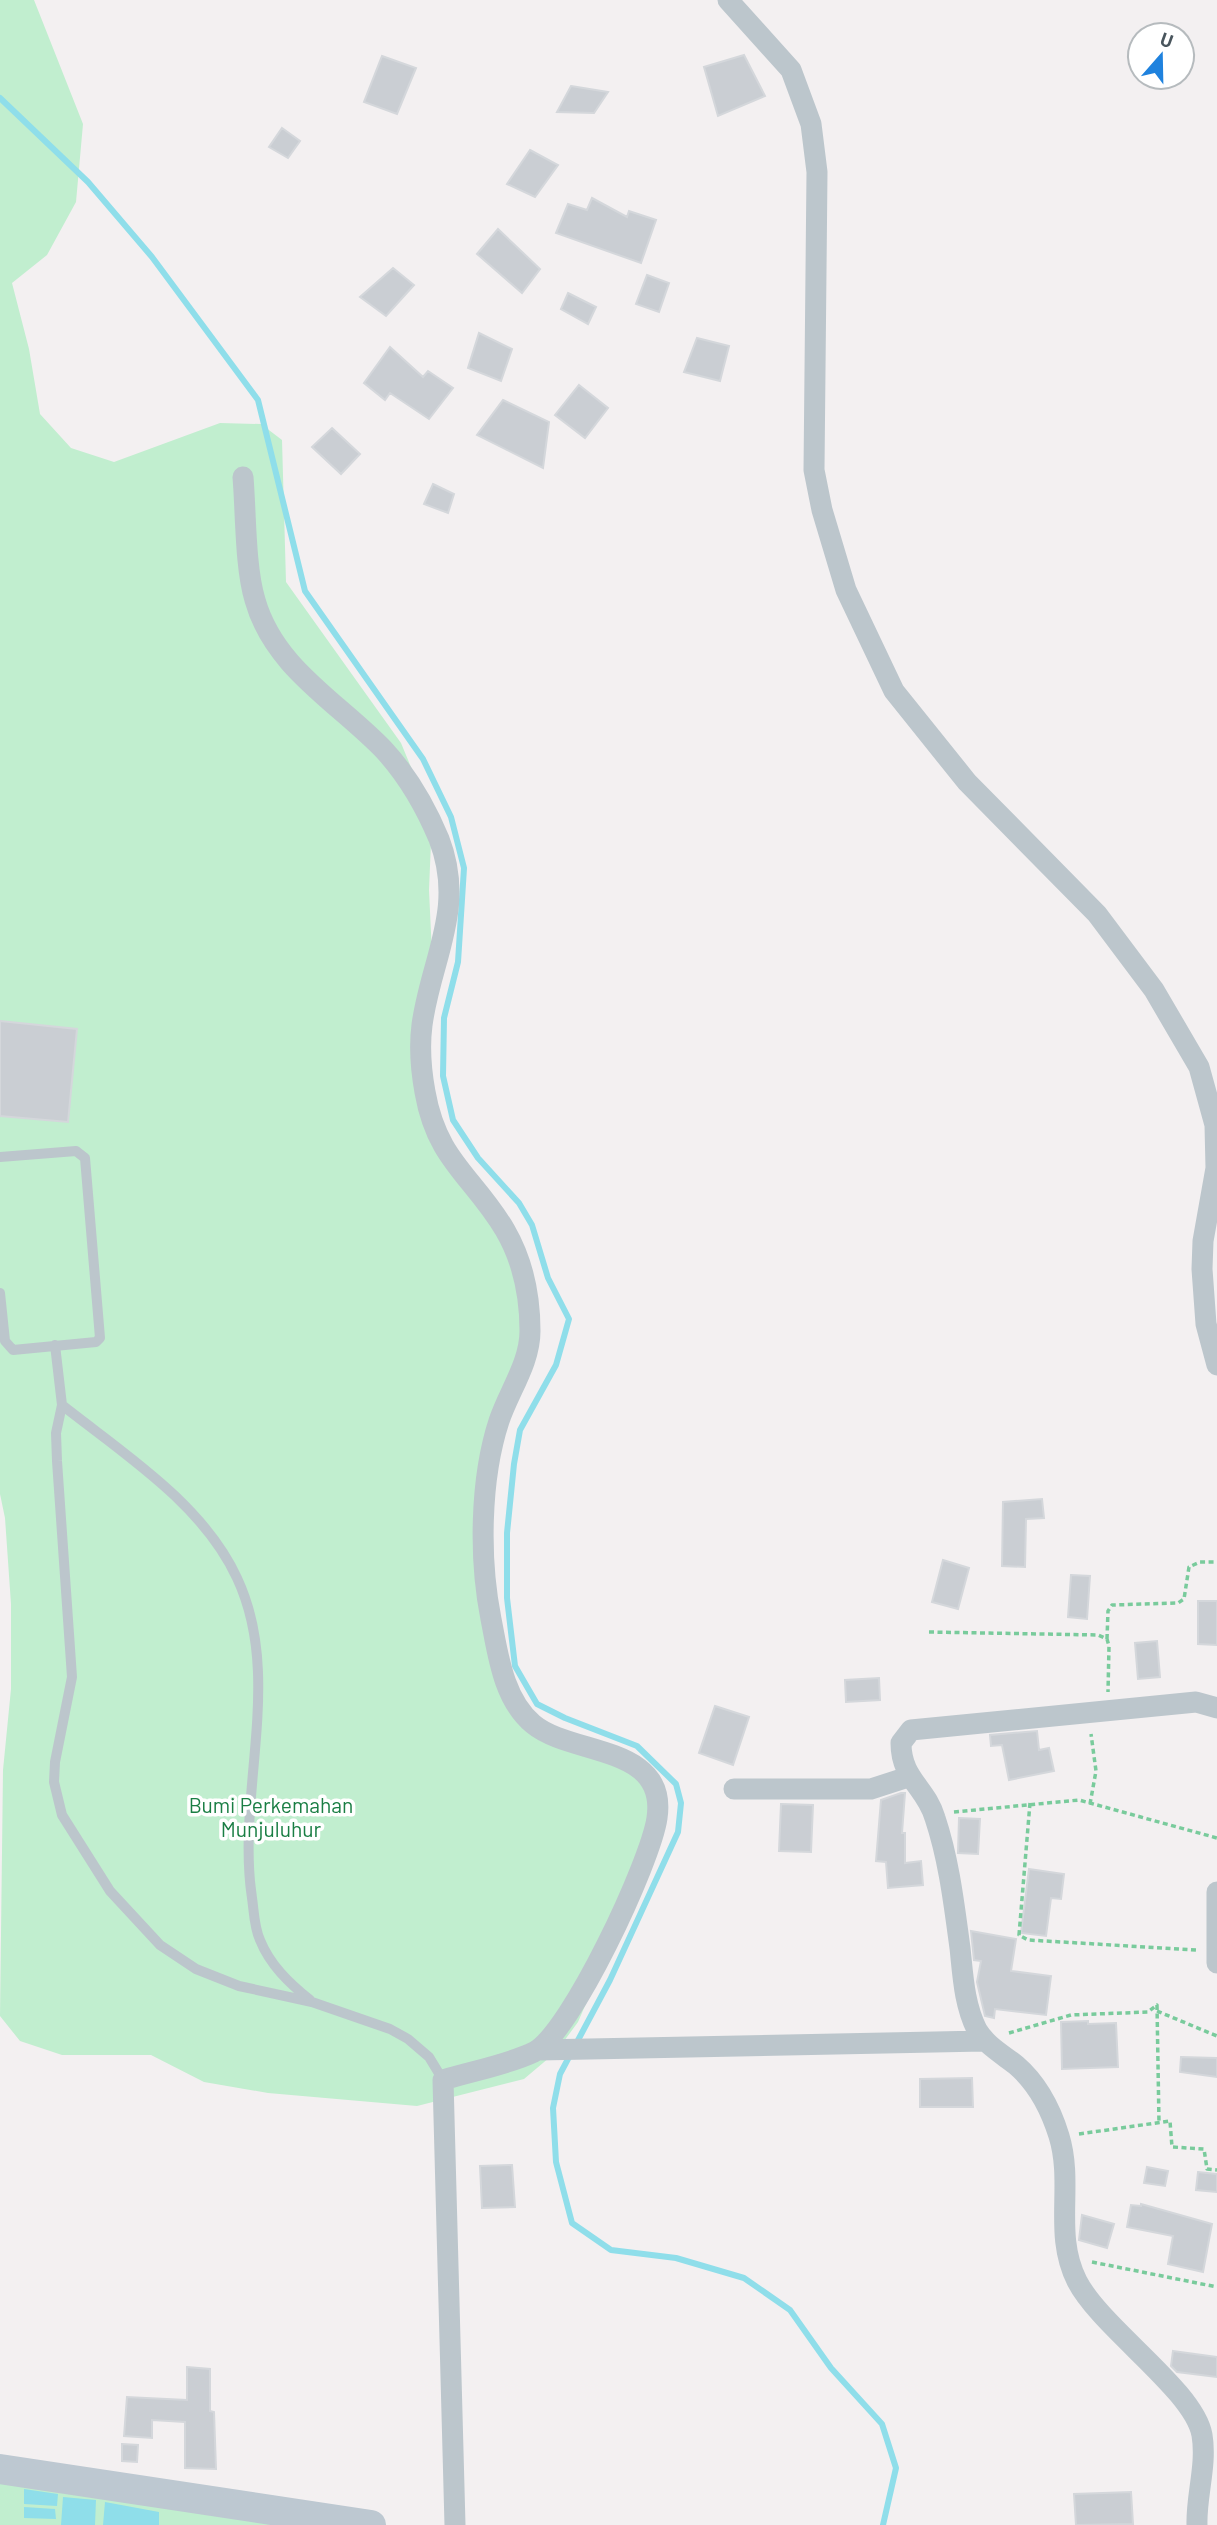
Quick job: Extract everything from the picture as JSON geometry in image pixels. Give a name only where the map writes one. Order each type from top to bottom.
[{"type":"street","points":[[728,0],[785,61],[811,124],[817,172],[814,470],[822,510],[846,590],[902,703],[967,782],[1097,914],[1154,990],[1199,1067],[1215,1125],[1216,1168],[1203,1241],[1202,1269],[1206,1324],[1217,1365]]},
{"type":"street","points":[[243,477],[254,598],[272,638],[291,664],[383,750],[401,771],[426,811],[446,865],[450,915],[425,1010],[421,1041],[426,1095],[442,1146],[490,1208],[517,1253],[529,1307],[530,1339],[523,1367],[501,1416],[489,1474],[483,1559],[486,1592],[500,1662],[512,1697],[535,1726],[566,1740],[623,1757],[638,1766],[654,1791],[658,1804],[653,1836],[606,1951],[546,2049]]},
{"type":"street","points":[[1197,2525],[1203,2459],[1198,2422],[1167,2383],[1096,2308],[1078,2283],[1066,2256],[1063,2234],[1066,2177],[1060,2137],[1036,2086],[984,2040],[968,2005],[945,1849],[934,1814],[908,1777],[901,1744],[911,1730],[1196,1702],[1217,1708]]},
{"type":"street","points":[[734,1790],[871,1789],[908,1777]]},
{"type":"street","points":[[1216,1957],[1217,1892]]},
{"type":"street","points":[[454,2525],[443,2080],[546,2049],[984,2040]]},
{"type":"street","points":[[0,2469],[371,2525]]},
{"type":"lane","points":[[0,1157],[76,1151],[85,1158],[102,1331],[96,1342],[13,1350],[7,1346],[0,1293]]},
{"type":"lane","points":[[55,1345],[62,1405],[55,1433],[72,1677],[55,1762],[54,1782],[62,1815],[110,1891],[160,1945],[196,1969],[228,1982],[312,2002],[360,2017],[408,2039],[429,2057],[443,2080]]},
{"type":"lane","points":[[62,1405],[169,1491],[212,1537],[238,1580],[250,1618],[257,1660],[257,1723],[247,1840],[258,1937],[272,1964],[312,2002]]},
{"type":"path","points":[[1090,1804],[1096,1771],[1097,1713],[1108,1611],[1112,1605],[1178,1603],[1184,1599],[1189,1567],[1200,1562],[1217,1562]]},
{"type":"path","points":[[929,1632],[1098,1635],[1107,1639]]},
{"type":"path","points":[[934,1814],[1030,1802],[1079,1800],[1217,1838]]},
{"type":"path","points":[[1030,1802],[1019,1936],[1028,1940],[1216,1957]]},
{"type":"path","points":[[984,2040],[1071,2015],[1148,2012],[1157,2005],[1159,2123]]},
{"type":"path","points":[[1157,2011],[1217,2036]]},
{"type":"path","points":[[1060,2137],[1170,2121],[1172,2147],[1204,2150],[1207,2169],[1217,2170]]},
{"type":"path","points":[[1066,2256],[1217,2287]]},
{"type":"green space","name":"Bumi Perkemahan Munjuluhur","points":[[0,0],[34,0],[83,124],[76,202],[47,255],[12,283],[29,349],[40,414],[71,448],[114,462],[220,423],[261,424],[282,440],[286,582],[401,743],[432,818],[429,890],[434,997],[424,1091],[535,1294],[484,1489],[480,1610],[513,1705],[593,1749],[647,1784],[659,1826],[578,2022],[556,2052],[524,2079],[417,2106],[268,2093],[204,2082],[151,2055],[62,2055],[20,2041],[0,2016],[3,1770],[11,1689],[11,1604],[5,1518],[0,1494]]},
{"type":"green space","points":[[0,2483],[279,2525],[0,2525]]},
{"type":"water","points":[[24,2489],[58,2494],[57,2506],[24,2504]]},
{"type":"water","points":[[63,2497],[96,2500],[95,2525],[61,2525]]},
{"type":"water","points":[[105,2502],[159,2512],[159,2525],[103,2525]]},
{"type":"water","points":[[24,2507],[55,2509],[56,2519],[24,2518]]},
{"type":"building","points":[[744,55],[765,96],[718,116],[704,67]]},
{"type":"building","points":[[382,56],[416,68],[397,114],[364,102]]},
{"type":"building","points":[[571,86],[608,92],[594,113],[557,112]]},
{"type":"building","points":[[282,128],[300,141],[288,158],[269,147]]},
{"type":"building","points":[[530,150],[558,165],[535,197],[507,184]]},
{"type":"building","points":[[592,198],[627,217],[629,211],[656,220],[641,263],[556,233],[568,204],[587,210]]},
{"type":"building","points":[[498,229],[540,269],[522,293],[477,254]]},
{"type":"building","points":[[393,268],[414,285],[386,316],[360,297]]},
{"type":"building","points":[[647,275],[669,283],[659,312],[636,304]]},
{"type":"building","points":[[568,293],[596,307],[588,324],[561,309]]},
{"type":"building","points":[[479,333],[512,349],[501,381],[468,368]]},
{"type":"building","points":[[697,338],[729,346],[720,381],[684,372]]},
{"type":"building","points":[[390,347],[423,377],[428,371],[453,388],[429,419],[390,393],[385,400],[364,383]]},
{"type":"building","points":[[579,385],[608,408],[585,438],[555,415]]},
{"type":"building","points":[[503,400],[549,422],[543,468],[477,435]]},
{"type":"building","points":[[332,428],[360,454],[341,474],[312,447]]},
{"type":"building","points":[[433,484],[454,494],[448,513],[424,504]]},
{"type":"building","points":[[0,1021],[77,1029],[68,1122],[0,1116]]},
{"type":"building","points":[[1042,1499],[1044,1518],[1026,1519],[1025,1567],[1002,1566],[1003,1502]]},
{"type":"building","points":[[943,1560],[969,1568],[958,1609],[932,1602]]},
{"type":"building","points":[[1071,1575],[1090,1576],[1087,1619],[1068,1617]]},
{"type":"building","points":[[1198,1601],[1217,1601],[1217,1645],[1198,1644]]},
{"type":"building","points":[[1157,1641],[1160,1677],[1138,1679],[1135,1643]]},
{"type":"building","points":[[879,1678],[880,1700],[846,1702],[845,1680]]},
{"type":"building","points":[[715,1706],[749,1717],[733,1765],[699,1753]]},
{"type":"building","points":[[1037,1731],[1039,1750],[1049,1748],[1054,1771],[1009,1780],[1002,1745],[991,1746],[990,1735]]},
{"type":"building","points":[[905,1793],[902,1833],[905,1833],[905,1863],[921,1861],[923,1885],[888,1888],[886,1862],[876,1861],[881,1800]]},
{"type":"building","points":[[781,1804],[813,1805],[811,1852],[779,1851]]},
{"type":"building","points":[[959,1818],[980,1819],[978,1854],[958,1853]]},
{"type":"building","points":[[1029,1869],[1064,1874],[1061,1899],[1051,1898],[1046,1936],[1021,1933]]},
{"type":"building","points":[[971,1931],[1016,1939],[1011,1971],[1051,1976],[1046,2015],[995,2009],[994,2018],[985,2016],[977,1982],[981,1961],[974,1960]]},
{"type":"building","points":[[1088,2021],[1088,2024],[1116,2023],[1118,2067],[1062,2069],[1061,2022]]},
{"type":"building","points":[[1181,2057],[1217,2058],[1217,2077],[1180,2072]]},
{"type":"building","points":[[972,2078],[973,2107],[920,2107],[920,2079]]},
{"type":"building","points":[[512,2165],[515,2207],[482,2208],[480,2166]]},
{"type":"building","points":[[1147,2167],[1168,2171],[1165,2186],[1144,2183]]},
{"type":"building","points":[[1198,2172],[1217,2174],[1217,2192],[1196,2190]]},
{"type":"building","points":[[1141,2204],[1212,2224],[1203,2272],[1168,2264],[1173,2236],[1127,2227],[1131,2205]]},
{"type":"building","points":[[1082,2215],[1114,2224],[1107,2248],[1079,2240]]},
{"type":"building","points":[[1173,2351],[1217,2357],[1217,2377],[1177,2372],[1171,2366]]},
{"type":"building","points":[[187,2367],[210,2369],[210,2411],[214,2412],[216,2469],[185,2468],[185,2422],[152,2420],[152,2438],[124,2436],[127,2397],[187,2400]]},
{"type":"building","points":[[122,2444],[138,2445],[137,2462],[122,2461]]},
{"type":"building","points":[[1131,2492],[1133,2524],[1076,2525],[1074,2494]]},
{"type":"waterway","points":[[0,98],[88,182],[152,257],[258,400],[305,591],[423,759],[451,817],[464,868],[458,962],[444,1018],[443,1076],[453,1120],[478,1158],[519,1203],[532,1225],[548,1278],[569,1319],[556,1365],[520,1430],[514,1464],[507,1533],[507,1598],[515,1666],[537,1704],[637,1746],[676,1784],[681,1803],[678,1832],[610,1980],[560,2074],[553,2108],[556,2162],[572,2223],[611,2250],[676,2258],[744,2278],[790,2310],[831,2368],[882,2424],[896,2468],[883,2525]]}]
